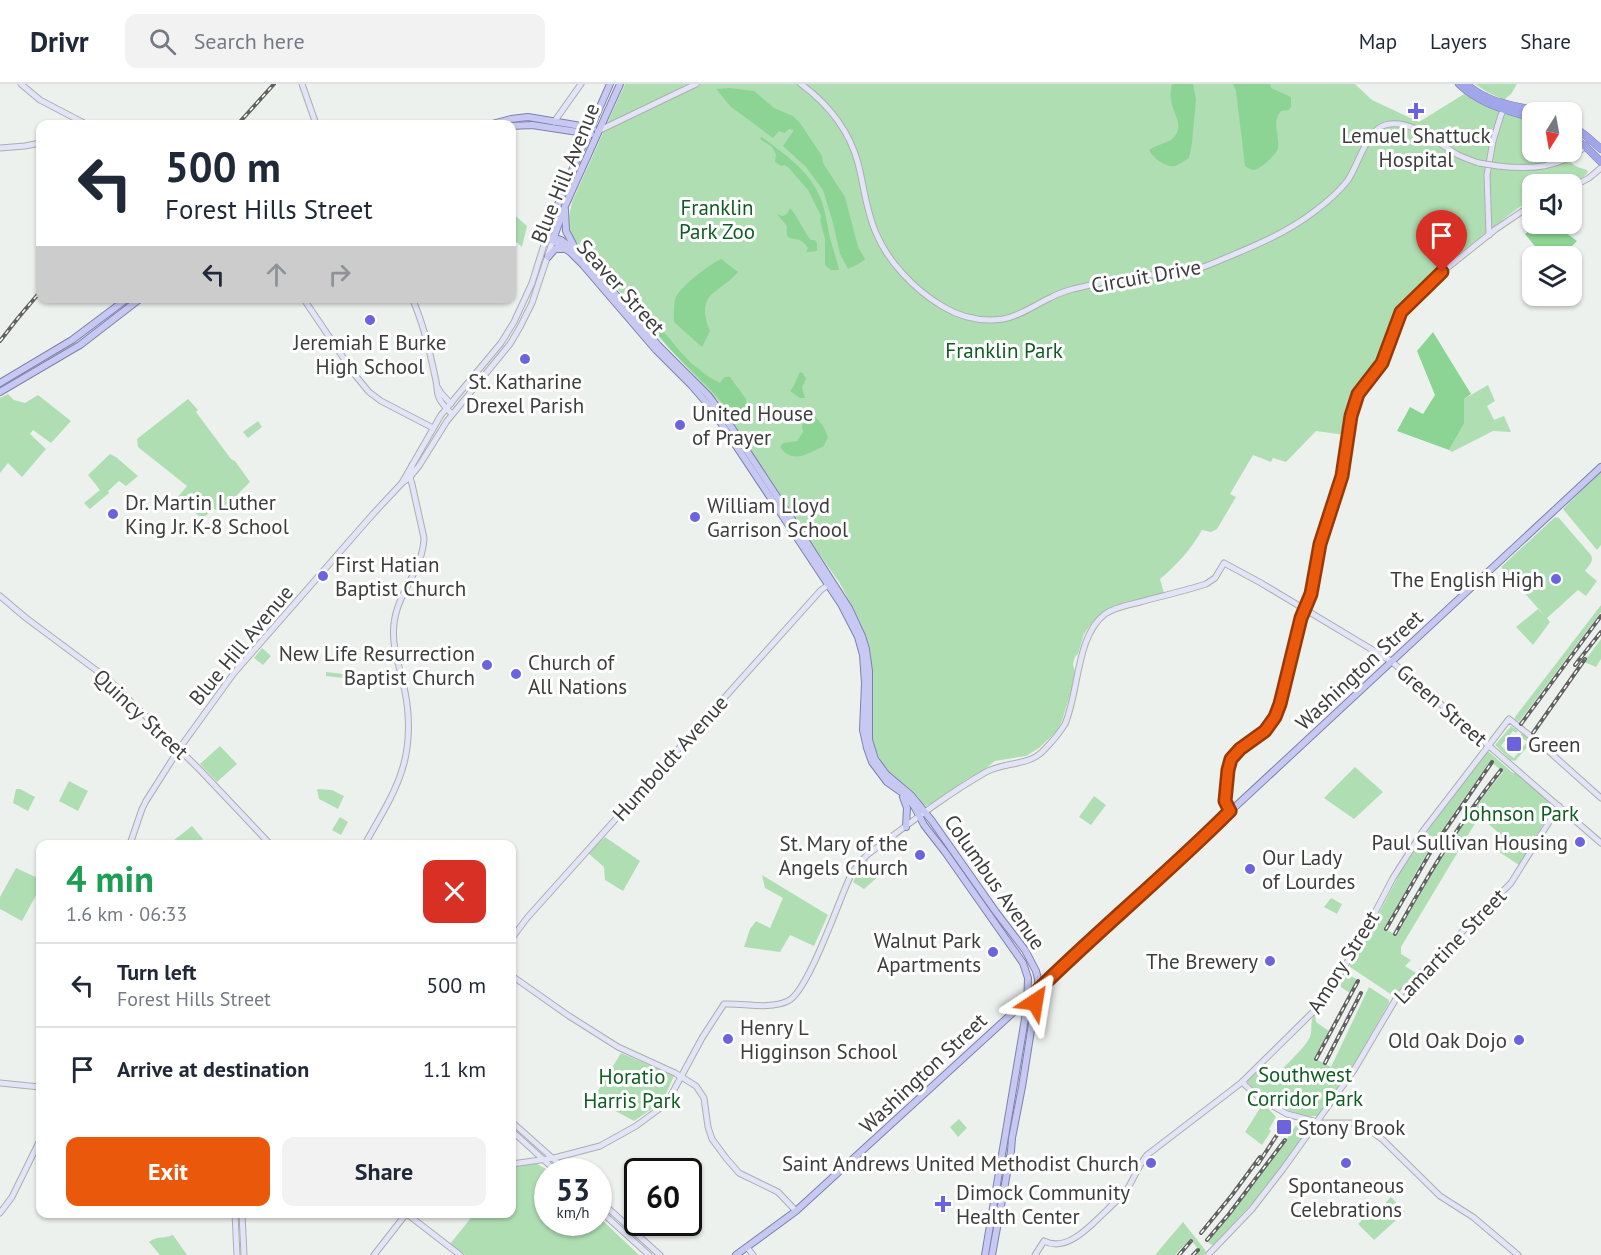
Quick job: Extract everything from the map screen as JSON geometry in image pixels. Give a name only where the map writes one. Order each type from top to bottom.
[{"type":"highway","points":[[1459,84],[1480,100],[1522,109]]},
{"type":"highway","points":[[1466,84],[1487,98],[1522,114]]},
{"type":"highway","points":[[1582,134],[1601,149]]},
{"type":"highway","points":[[1582,144],[1601,162]]},
{"type":"main road","name":"Blue Hill Avenue","points":[[551,238],[559,199],[610,84]]},
{"type":"main road","name":"Blue Hill Avenue","points":[[551,238],[620,84]]},
{"type":"main road","points":[[507,120],[524,117],[589,131]]},
{"type":"main road","points":[[516,126],[532,125],[598,132]]},
{"type":"main road","points":[[568,198],[565,215],[566,231],[571,242],[584,257]]},
{"type":"main road","name":"Seaver Street","points":[[551,238],[588,270],[656,350],[711,408],[852,614],[866,649],[870,682],[868,730],[873,753],[886,774],[904,788],[922,815]]},
{"type":"main road","name":"Seaver Street","points":[[551,238],[566,243],[584,257],[658,345],[713,402],[831,583],[851,621],[863,655],[865,683],[863,730],[869,755],[878,772],[922,815]]},
{"type":"main road","points":[[548,257],[555,249],[567,250]]},
{"type":"main road","points":[[0,383],[72,340],[121,303]]},
{"type":"main road","points":[[0,392],[80,345],[135,303]]},
{"type":"main road","name":"Washington Street","points":[[736,1255],[796,1211],[1038,990],[1601,467]]},
{"type":"main road","points":[[900,792],[907,805],[906,827]]},
{"type":"main road","name":"Columbus Avenue","points":[[922,815],[931,819],[1028,956],[1038,977],[1038,990],[1022,1087],[992,1255]]},
{"type":"main road","name":"Columbus Avenue","points":[[922,815],[925,826],[1023,963],[1028,974],[1028,999],[985,1255]]},
{"type":"street","points":[[21,84],[40,100],[73,120]]},
{"type":"street","points":[[302,84],[315,120]]},
{"type":"street","points":[[554,122],[581,84]]},
{"type":"street","points":[[598,132],[695,84]]},
{"type":"street","name":"Circuit Drive","points":[[801,84],[833,113],[849,140],[875,231],[887,254],[927,296],[957,313],[978,319],[1004,319],[1014,316],[1050,297],[1077,288],[1114,280],[1200,268],[1260,243],[1311,215],[1338,192],[1355,169],[1370,136],[1383,125],[1398,124],[1411,128],[1461,156],[1498,166],[1532,167],[1552,164],[1570,158],[1592,141]]},
{"type":"street","points":[[1489,235],[1486,177],[1493,141],[1505,107]]},
{"type":"street","points":[[0,148],[36,143]]},
{"type":"street","points":[[1582,182],[1601,168]]},
{"type":"street","points":[[1230,811],[1225,801],[1231,759],[1240,749],[1265,731],[1275,717],[1280,704],[1304,609],[1311,594],[1320,544],[1342,476],[1351,416],[1358,394],[1382,363],[1401,312],[1438,275],[1522,212]]},
{"type":"street","name":"Blue Hill Avenue","points":[[131,840],[142,809],[179,749],[234,673],[373,514],[402,483],[411,477],[439,432],[515,336],[532,303],[548,257],[551,238]]},
{"type":"street","name":"Blue Hill Avenue","points":[[402,483],[448,406],[501,343],[514,322],[551,238]]},
{"type":"street","points":[[306,303],[369,392],[434,428]]},
{"type":"street","points":[[414,303],[420,315],[437,386],[454,412]]},
{"type":"street","points":[[367,840],[398,782],[405,758],[407,704],[394,644],[393,627],[398,607],[422,558],[424,538],[411,477],[412,465]]},
{"type":"street","name":"Green Street","points":[[922,815],[969,782],[994,768],[1036,756],[1055,738],[1062,729],[1069,712],[1088,640],[1098,622],[1105,615],[1122,606],[1206,584],[1215,578],[1224,563],[1261,582],[1391,661],[1601,843]]},
{"type":"street","name":"Humboldt Avenue","points":[[516,933],[770,646],[821,590],[831,583]]},
{"type":"street","name":"Quincy Street","points":[[0,596],[108,679],[266,840]]},
{"type":"street","name":"Amory Street","points":[[1035,1255],[1044,1241],[1050,1244],[1068,1241],[1088,1229],[1125,1193],[1147,1155],[1243,1081],[1302,1024],[1322,1000],[1358,945],[1391,881],[1433,818],[1509,719],[1601,798]]},
{"type":"street","name":"Lamartine Street","points":[[1208,1255],[1261,1199],[1354,1070],[1397,997],[1511,883],[1559,806]]},
{"type":"street","points":[[516,1125],[554,1158],[600,1146],[636,1126],[666,1103],[724,1004],[775,1005],[793,998],[821,948],[854,871],[867,855],[922,815]]},
{"type":"street","points":[[516,979],[618,1047],[681,1076],[696,1086],[703,1095],[712,1139],[735,1169],[744,1176],[771,1187],[796,1211]]},
{"type":"street","points":[[1243,1081],[1257,1096],[1290,1116],[1317,1122],[1356,1123],[1374,1133],[1440,1196],[1473,1217],[1518,1255]]},
{"type":"street","points":[[0,1083],[36,1087]]},
{"type":"street","points":[[516,1135],[542,1158]]},
{"type":"street","points":[[0,1213],[15,1192],[36,1148]]},
{"type":"street","points":[[529,1162],[533,1150]]},
{"type":"street","points":[[516,1164],[534,1161]]},
{"type":"street","points":[[612,1212],[660,1255]]},
{"type":"street","points":[[234,1218],[237,1255]]},
{"type":"street","points":[[242,1218],[244,1255]]},
{"type":"street","points":[[374,1255],[404,1218]]},
{"type":"street","points":[[412,1218],[460,1255]]},
{"type":"street","points":[[612,1222],[649,1255]]},
{"type":"street","points":[[747,1247],[753,1255]]},
{"type":"green space","name":"Franklin Park","points":[[625,84],[1355,84],[1372,100],[1419,122],[1464,94],[1497,110],[1522,118],[1522,162],[1570,162],[1588,172],[1582,178],[1582,174],[1522,174],[1522,205],[1431,277],[1410,295],[1398,310],[1378,361],[1354,396],[1345,435],[1316,431],[1286,462],[1273,458],[1271,462],[1253,455],[1230,494],[1236,497],[1217,529],[1211,532],[1202,530],[1183,556],[1160,579],[1164,593],[1106,610],[1084,634],[1073,664],[1075,672],[1071,691],[1057,731],[1039,748],[1026,756],[995,761],[927,806],[923,805],[914,792],[888,771],[874,746],[871,731],[873,678],[870,650],[866,635],[839,582],[773,489],[721,404],[664,343],[573,238],[569,220],[572,202]]},
{"type":"green space","points":[[1172,84],[1193,84],[1196,99],[1189,158],[1171,166],[1153,156],[1149,150],[1171,140],[1178,130],[1171,97]]},
{"type":"green space","points":[[1233,84],[1270,84],[1271,88],[1291,97],[1289,110],[1281,111],[1278,116],[1277,151],[1268,161],[1254,170],[1245,166],[1236,91]]},
{"type":"green space","points":[[1475,84],[1517,84],[1504,100]]},
{"type":"green space","points":[[716,89],[754,91],[774,108],[793,116],[800,123],[845,197],[858,247],[864,260],[848,269],[840,254],[823,190],[806,167],[783,146],[794,130],[789,129],[785,133],[779,131],[773,138],[731,107]]},
{"type":"green space","points":[[762,137],[795,163],[815,187],[824,207],[839,270],[831,270],[825,265],[825,239],[821,216],[808,190],[788,167],[775,162],[776,154],[772,147],[760,139]]},
{"type":"green space","points":[[790,208],[811,240],[817,243],[817,251],[806,252],[808,248],[803,242],[788,237],[787,226],[777,214],[783,216]]},
{"type":"green space","points":[[516,216],[527,226],[522,247],[516,242]]},
{"type":"green space","points":[[1525,234],[1568,234],[1577,241],[1572,246],[1535,246]]},
{"type":"green space","points":[[721,259],[738,272],[707,301],[705,309],[710,331],[702,347],[674,322],[675,300],[679,292],[690,281]]},
{"type":"green space","points":[[650,313],[653,321],[692,364],[720,383],[725,377],[730,377],[746,399],[748,417],[728,410],[672,351],[649,323]]},
{"type":"green space","points":[[1433,332],[1471,394],[1464,399],[1464,424],[1449,450],[1397,431],[1410,407],[1423,414],[1435,395],[1417,351]]},
{"type":"green space","points":[[800,372],[806,379],[802,387],[805,398],[800,398],[790,391]]},
{"type":"green space","points":[[1488,385],[1495,401],[1487,406],[1494,420],[1504,416],[1511,432],[1493,431],[1452,452],[1449,450],[1464,424],[1464,399]]},
{"type":"green space","points":[[8,394],[14,400],[25,403],[38,395],[71,421],[51,443],[33,430],[30,434],[46,449],[22,477],[8,463],[0,473],[0,398]]},
{"type":"green space","points":[[188,399],[250,482],[219,513],[213,508],[203,519],[177,498],[187,486],[138,447],[137,439]]},
{"type":"green space","points":[[814,416],[828,437],[824,446],[801,456],[785,452],[780,447],[783,443],[797,441],[803,432],[802,425],[809,417]]},
{"type":"green space","points":[[258,421],[262,427],[248,438],[243,432]]},
{"type":"green space","points":[[110,454],[138,476],[126,486],[119,481],[90,509],[84,503],[100,490],[88,475]]},
{"type":"green space","name":"The English High","points":[[1601,471],[1601,545],[1597,550],[1563,509]]},
{"type":"green space","name":"The English High","points":[[1555,517],[1559,518],[1591,555],[1591,562],[1585,571],[1597,581],[1586,596],[1578,590],[1547,618],[1550,622],[1533,645],[1516,627],[1538,609],[1545,616],[1501,567]]},
{"type":"green space","points":[[1601,605],[1601,612],[1519,722],[1515,717]]},
{"type":"green space","points":[[1601,639],[1601,659],[1596,667],[1584,662]]},
{"type":"green space","points":[[262,648],[271,656],[263,665],[254,658]]},
{"type":"green space","points":[[326,672],[370,677],[369,681],[326,676]]},
{"type":"green space","points":[[1511,726],[1518,731],[1516,733],[1513,731],[1501,746],[1507,753],[1514,758],[1527,742],[1520,736],[1522,733],[1531,741],[1515,761],[1495,745]]},
{"type":"green space","points":[[220,746],[237,764],[217,782],[200,764]]},
{"type":"green space","name":"Johnson Park","points":[[1487,752],[1553,805],[1519,865],[1493,848],[1502,836],[1485,821],[1491,820],[1495,814],[1494,809],[1486,805],[1401,947],[1401,954],[1411,960],[1405,966],[1416,973],[1392,995],[1350,967],[1350,964],[1400,873],[1431,826]],"holes":[[[1490,761],[1503,772],[1446,851],[1397,935],[1384,929],[1421,863]]]},
{"type":"green space","points":[[1355,767],[1383,792],[1354,819],[1324,798]]},
{"type":"green space","points":[[69,781],[88,791],[78,811],[59,801]]},
{"type":"green space","points":[[16,789],[35,797],[28,811],[13,803]]},
{"type":"green space","points":[[317,789],[332,790],[344,796],[338,809],[319,799]]},
{"type":"green space","points":[[1094,796],[1106,805],[1091,825],[1079,817]]},
{"type":"green space","points":[[340,817],[348,822],[341,835],[332,830]]},
{"type":"green space","points":[[192,826],[203,839],[202,840],[174,840]]},
{"type":"green space","points":[[605,837],[640,861],[623,891],[605,880],[604,867],[588,853]]},
{"type":"green space","points":[[867,860],[880,875],[864,889],[853,882],[861,866]]},
{"type":"green space","points":[[16,868],[36,877],[36,895],[22,921],[0,909],[0,897]]},
{"type":"green space","points":[[762,875],[828,915],[814,946],[790,935],[780,952],[744,947],[750,929],[756,921],[770,928],[783,898],[765,888]]},
{"type":"green space","points":[[1331,898],[1342,904],[1337,914],[1324,907]]},
{"type":"green space","points":[[1346,972],[1357,980],[1350,993],[1336,984]]},
{"type":"green space","name":"Southwest Corridor Park","points":[[1369,987],[1389,1000],[1389,1003],[1357,1059],[1318,1116],[1305,1116],[1282,1108],[1268,1101],[1248,1083],[1248,1080],[1259,1070],[1270,1081],[1292,1059],[1310,1037],[1312,1019],[1315,1014],[1316,1022],[1329,1031],[1314,1058],[1331,1067]]},
{"type":"green space","name":"Horatio Harris Park","points":[[621,1053],[674,1076],[662,1102],[634,1121],[593,1099]]},
{"type":"green space","points":[[1262,1105],[1276,1117],[1262,1145],[1245,1132]]},
{"type":"green space","points":[[959,1119],[967,1128],[958,1137],[950,1127]]},
{"type":"green space","name":"Southwest Corridor Park","points":[[1306,1123],[1309,1128],[1262,1193],[1213,1245],[1210,1244],[1207,1241],[1273,1159],[1297,1124]]},
{"type":"green space","points":[[534,1163],[534,1236],[612,1236],[612,1229],[639,1255],[465,1255],[450,1244],[471,1218],[516,1218],[516,1166]]},
{"type":"green space","points":[[1391,1197],[1405,1212],[1374,1240],[1358,1224],[1370,1212],[1374,1215]]},
{"type":"green space","points":[[1183,1222],[1206,1251],[1204,1255],[1195,1255],[1199,1250],[1190,1239],[1175,1255],[1155,1255]]},
{"type":"green space","points":[[173,1235],[187,1255],[160,1255],[149,1242],[156,1239]]},
{"type":"railway","points":[[242,120],[274,84]]},
{"type":"railway","points":[[0,341],[36,297]]},
{"type":"railway","points":[[1521,724],[1601,616]]},
{"type":"railway","points":[[1575,665],[1601,632]]},
{"type":"railway","points":[[1533,733],[1585,659]]},
{"type":"railway","points":[[1386,929],[1434,846],[1492,762]]},
{"type":"railway","points":[[1395,934],[1445,850],[1501,770]]},
{"type":"railway","points":[[1316,1059],[1358,981]]},
{"type":"railway","points":[[1325,1063],[1361,993]]},
{"type":"railway","points":[[1258,1164],[1277,1135]]},
{"type":"railway","points":[[1207,1240],[1285,1140]]},
{"type":"railway","points":[[1201,1233],[1260,1157]]},
{"type":"railway","points":[[1179,1255],[1191,1241]]},
{"type":"railway","points":[[1193,1255],[1198,1250]]},
{"type":"place","name":"Lemuel Shattuck Hospital","points":[[1416,111]]},
{"type":"place","name":"Jeremiah E Burke High School","points":[[370,320]]},
{"type":"place","name":"St. Katharine Drexel Parish","points":[[525,359]]},
{"type":"place","name":"United House of Prayer","points":[[680,425]]},
{"type":"place","name":"Dr. Martin Luther King Jr. K-8 School","points":[[113,514]]},
{"type":"place","name":"William Lloyd Garrison School","points":[[695,517]]},
{"type":"place","name":"First Hatian Baptist Church","points":[[323,576]]},
{"type":"place","name":"The English High","points":[[1556,579]]},
{"type":"place","name":"New Life Resurrection Baptist Church","points":[[487,665]]},
{"type":"place","name":"Church of All Nations","points":[[516,674]]},
{"type":"place","name":"Green","points":[[1514,744]]},
{"type":"place","name":"Paul Sullivan Housing","points":[[1580,842]]},
{"type":"place","name":"St. Mary of the Angels Church","points":[[920,855]]},
{"type":"place","name":"Our Lady of Lourdes","points":[[1250,869]]},
{"type":"place","name":"Walnut Park Apartments","points":[[993,952]]},
{"type":"place","name":"The Brewery","points":[[1270,961]]},
{"type":"place","name":"Henry L Higginson School","points":[[728,1039]]},
{"type":"place","name":"Old Oak Dojo","points":[[1519,1040]]},
{"type":"place","name":"Stony Brook","points":[[1284,1127]]},
{"type":"place","name":"Saint Andrews United Methodist Church","points":[[1151,1163]]},
{"type":"place","name":"Spontaneous Celebrations","points":[[1346,1163]]},
{"type":"place","name":"Dimock Community Health Center","points":[[943,1204]]},
{"type":"route","points":[[1035,1002],[1038,990],[1230,811],[1225,801],[1231,759],[1240,749],[1265,731],[1275,717],[1280,704],[1301,618],[1311,594],[1320,544],[1342,476],[1351,416],[1358,394],[1380,368],[1401,312],[1442,272]]},
{"type":"park label","name":"Franklin Park Zoo","points":[[717,219]]}]
